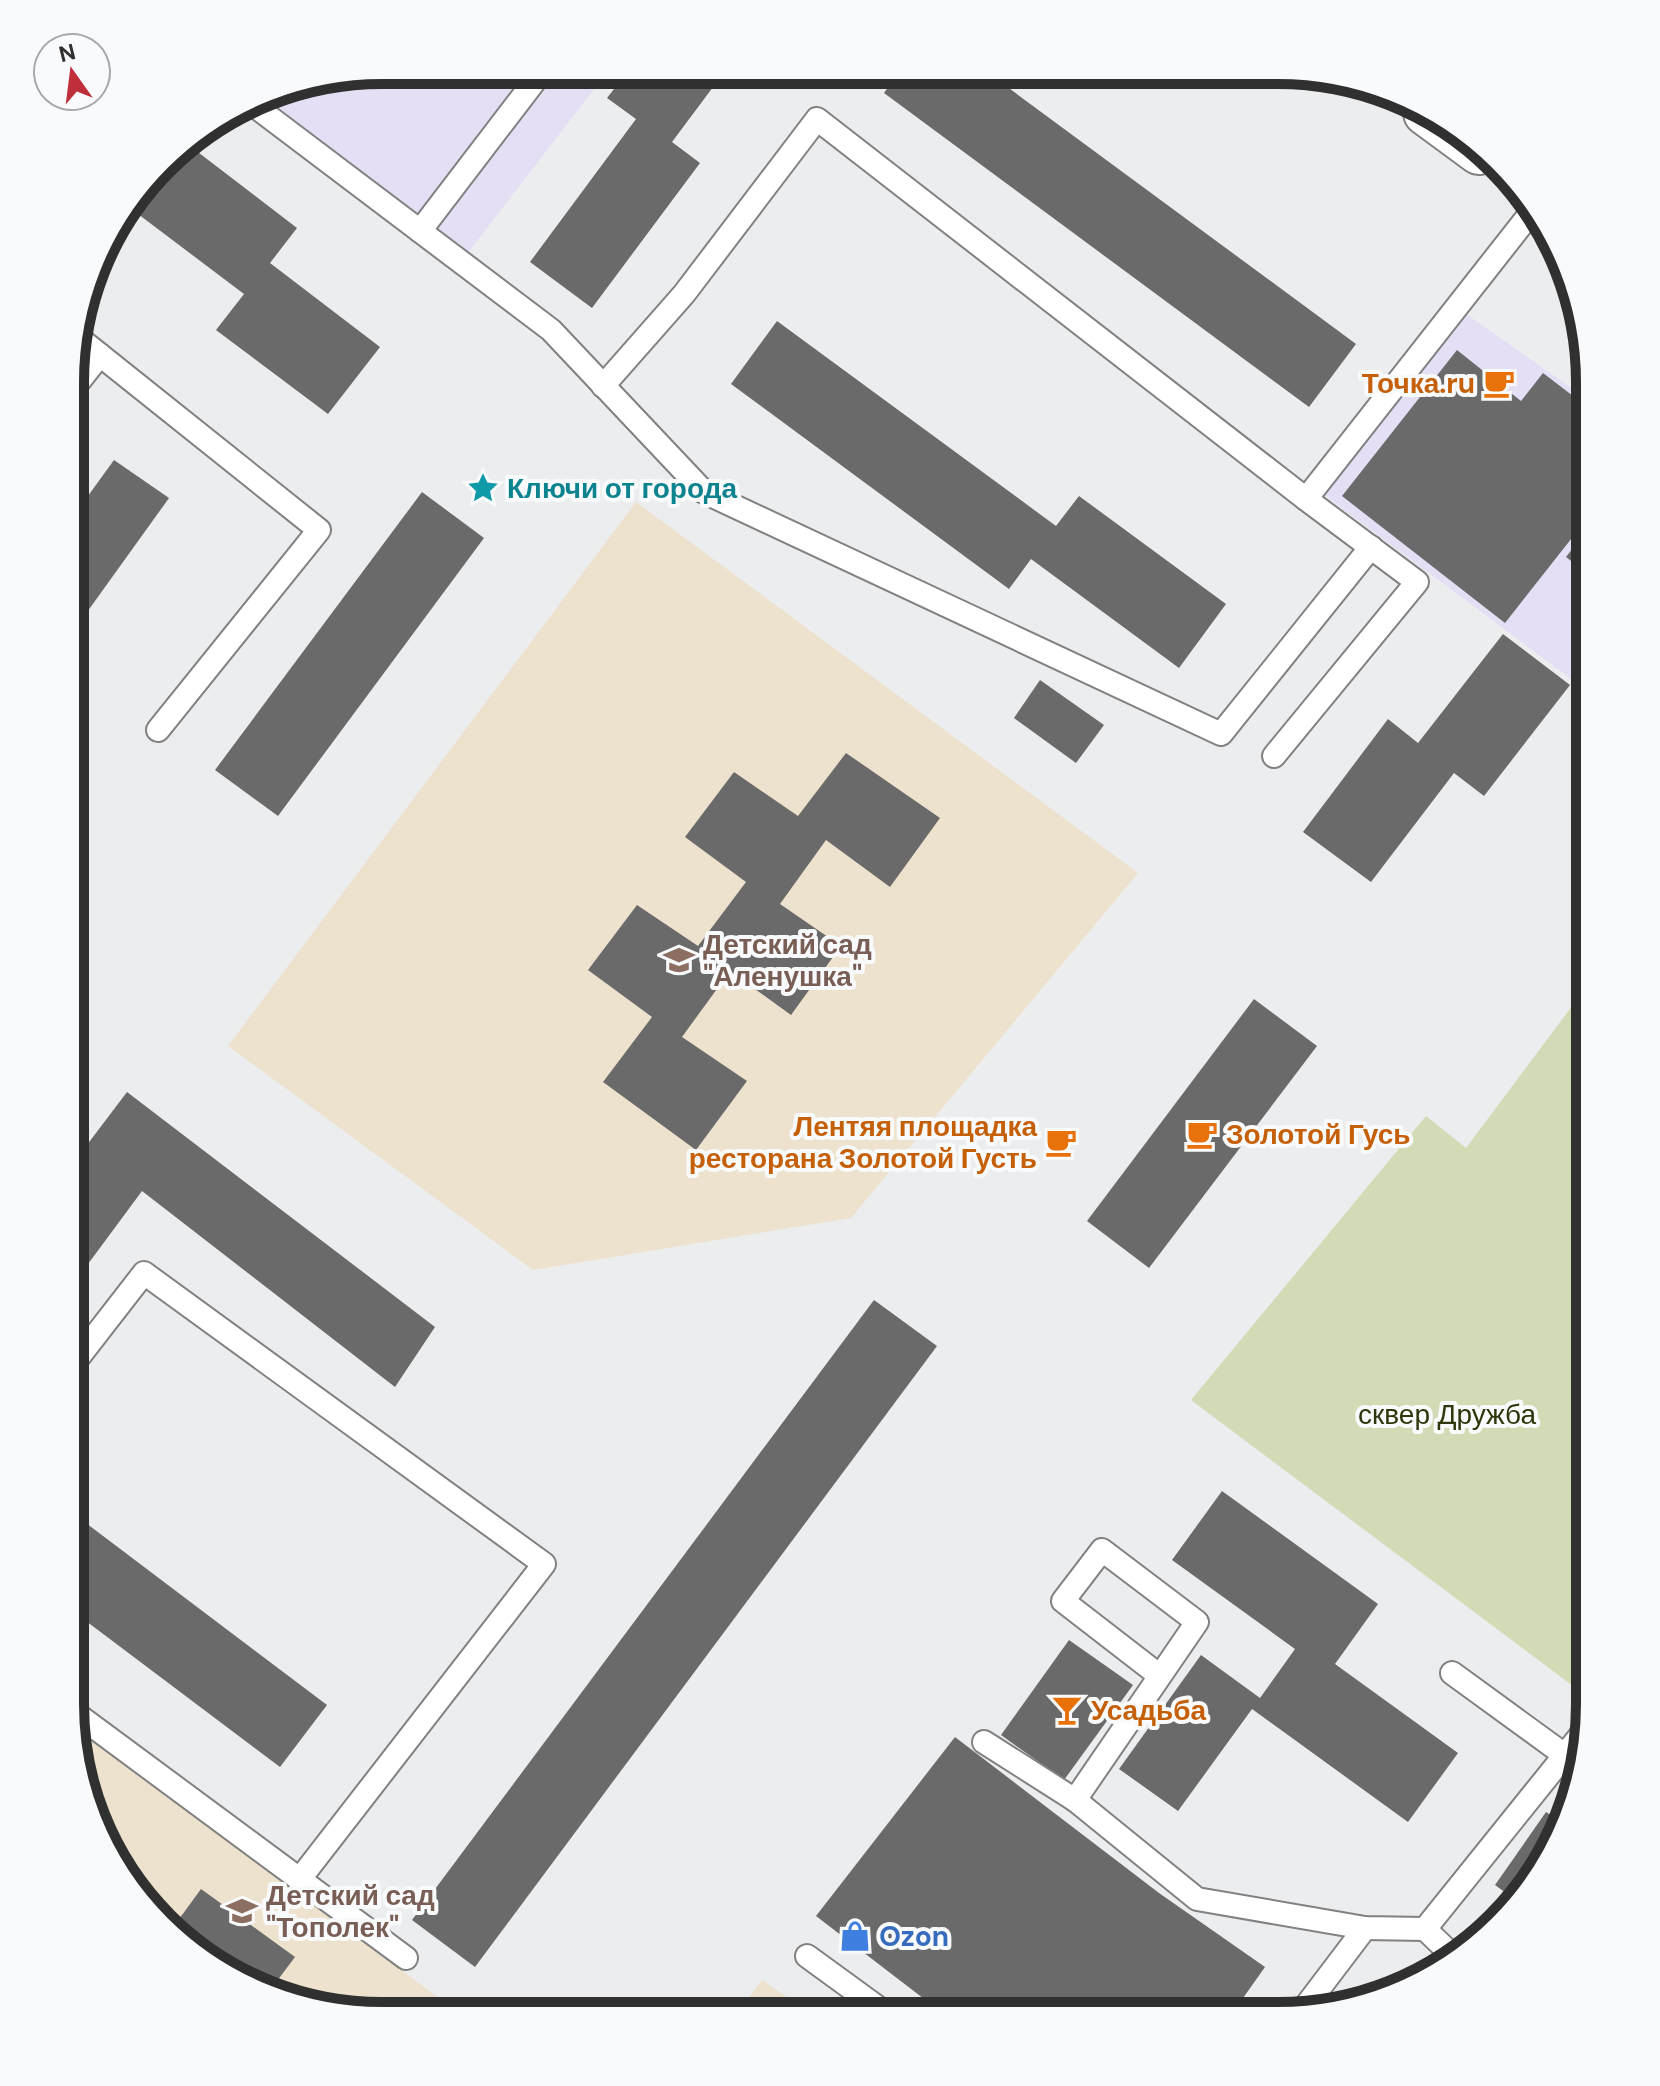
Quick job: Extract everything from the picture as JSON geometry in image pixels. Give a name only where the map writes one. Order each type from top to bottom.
[{"type":"lane","points":[[420,231],[532,84]]},
{"type":"lane","points":[[260,110],[551,330],[704,492],[1221,734],[1371,547]]},
{"type":"lane","points":[[603,386],[684,294],[817,119],[1417,582],[1274,756]]},
{"type":"lane","points":[[1306,499],[1527,218]]},
{"type":"lane","points":[[87,344],[319,530],[158,730]]},
{"type":"lane","points":[[84,375],[100,355]]},
{"type":"lane","points":[[84,1350],[144,1273],[544,1564],[299,1880]]},
{"type":"lane","points":[[1075,1800],[1160,1676],[1197,1622],[1102,1550],[1063,1601],[1160,1676]]},
{"type":"lane","points":[[1452,1673],[1571,1758]]},
{"type":"lane","points":[[85,1720],[406,1958]]},
{"type":"lane","points":[[984,1742],[1075,1800],[1197,1899],[1365,1928],[1425,1929],[1446,1950]]},
{"type":"lane","points":[[1425,1929],[1570,1764]]},
{"type":"lane","points":[[1311,2000],[1365,1928]]},
{"type":"lane","points":[[807,1956],[870,2002]]},
{"type":"shaded area","points":[[598,84],[467,254],[274,105],[305,94],[363,85]]},
{"type":"shaded area","points":[[1466,314],[1576,391],[1576,683],[1324,495]]},
{"type":"shaded area","name":"Детский сад \"Аленушка\"","points":[[636,502],[1138,873],[851,1218],[533,1270],[228,1046]]},
{"type":"shaded area","name":"Детский сад \"Тополек\"","points":[[86,1735],[444,2002],[363,2001],[305,1992],[250,1971],[217,1952],[171,1915],[124,1853],[100,1800]]},
{"type":"shaded area","points":[[762,1980],[794,2002],[745,2002]]},
{"type":"green space","name":"сквер Дружба","points":[[1576,1001],[1576,1688],[1191,1400],[1426,1116],[1466,1148]]},
{"type":"building","points":[[618,84],[715,84],[672,142],[700,163],[592,308],[530,262],[636,119],[607,98]]},
{"type":"building","points":[[890,84],[1003,84],[1356,344],[1309,407],[884,93]]},
{"type":"building","points":[[196,150],[297,228],[270,263],[380,347],[328,414],[216,330],[244,294],[137,213],[171,171]]},
{"type":"building","points":[[777,321],[1056,526],[1079,496],[1226,604],[1179,668],[1031,559],[1009,589],[731,384]]},
{"type":"building","points":[[1457,350],[1521,401],[1543,373],[1576,398],[1576,533],[1505,623],[1342,496]]},
{"type":"building","points":[[114,460],[169,498],[84,616],[84,501]]},
{"type":"building","points":[[422,492],[484,538],[278,816],[215,770]]},
{"type":"building","points":[[1576,544],[1576,565],[1566,557]]},
{"type":"building","points":[[1503,634],[1570,685],[1484,796],[1454,773],[1371,882],[1303,832],[1388,719],[1418,743]]},
{"type":"building","points":[[1040,680],[1104,725],[1076,763],[1014,718]]},
{"type":"building","points":[[846,753],[940,818],[890,887],[826,840],[780,904],[841,946],[791,1015],[730,971],[682,1037],[747,1081],[696,1150],[603,1082],[652,1017],[588,970],[637,905],[698,946],[746,882],[685,837],[734,772],[798,816]]},
{"type":"building","name":"Золотой Гусь","points":[[1254,999],[1317,1046],[1149,1268],[1087,1221]]},
{"type":"building","points":[[127,1092],[435,1327],[395,1387],[142,1191],[84,1269],[84,1149]]},
{"type":"building","points":[[874,1300],[937,1346],[475,1967],[412,1920]]},
{"type":"building","points":[[1222,1491],[1378,1604],[1335,1664],[1458,1753],[1408,1822],[1252,1709],[1178,1811],[1119,1769],[1201,1655],[1260,1698],[1295,1649],[1172,1560]]},
{"type":"building","points":[[84,1522],[327,1705],[280,1767],[84,1620]]},
{"type":"building","name":"Усадьба","points":[[1069,1640],[1133,1685],[1064,1780],[1001,1735]]},
{"type":"building","points":[[955,1737],[1159,1893],[1265,1967],[1240,2002],[928,2002],[816,1916]]},
{"type":"building","points":[[1546,1812],[1553,1817],[1536,1853],[1507,1894],[1495,1885]]},
{"type":"building","points":[[201,1889],[295,1957],[276,1982],[233,1962],[178,1921]]},
{"type":"place","name":"Точка.ru","points":[[1499,383]]},
{"type":"place","name":"Ключи от города","points":[[483,488]]},
{"type":"place","name":"Детский сад \"Аленушка\"","points":[[679,960]]},
{"type":"place","name":"Золотой Гусь","points":[[1202,1134]]},
{"type":"place","name":"Лентяя площадка ресторана Золотой Густь","points":[[1061,1142]]},
{"type":"place","name":"Усадьба","points":[[1067,1710]]},
{"type":"place","name":"Детский сад \"Тополек\"","points":[[242,1911]]},
{"type":"place","name":"Ozon","points":[[855,1936]]}]
